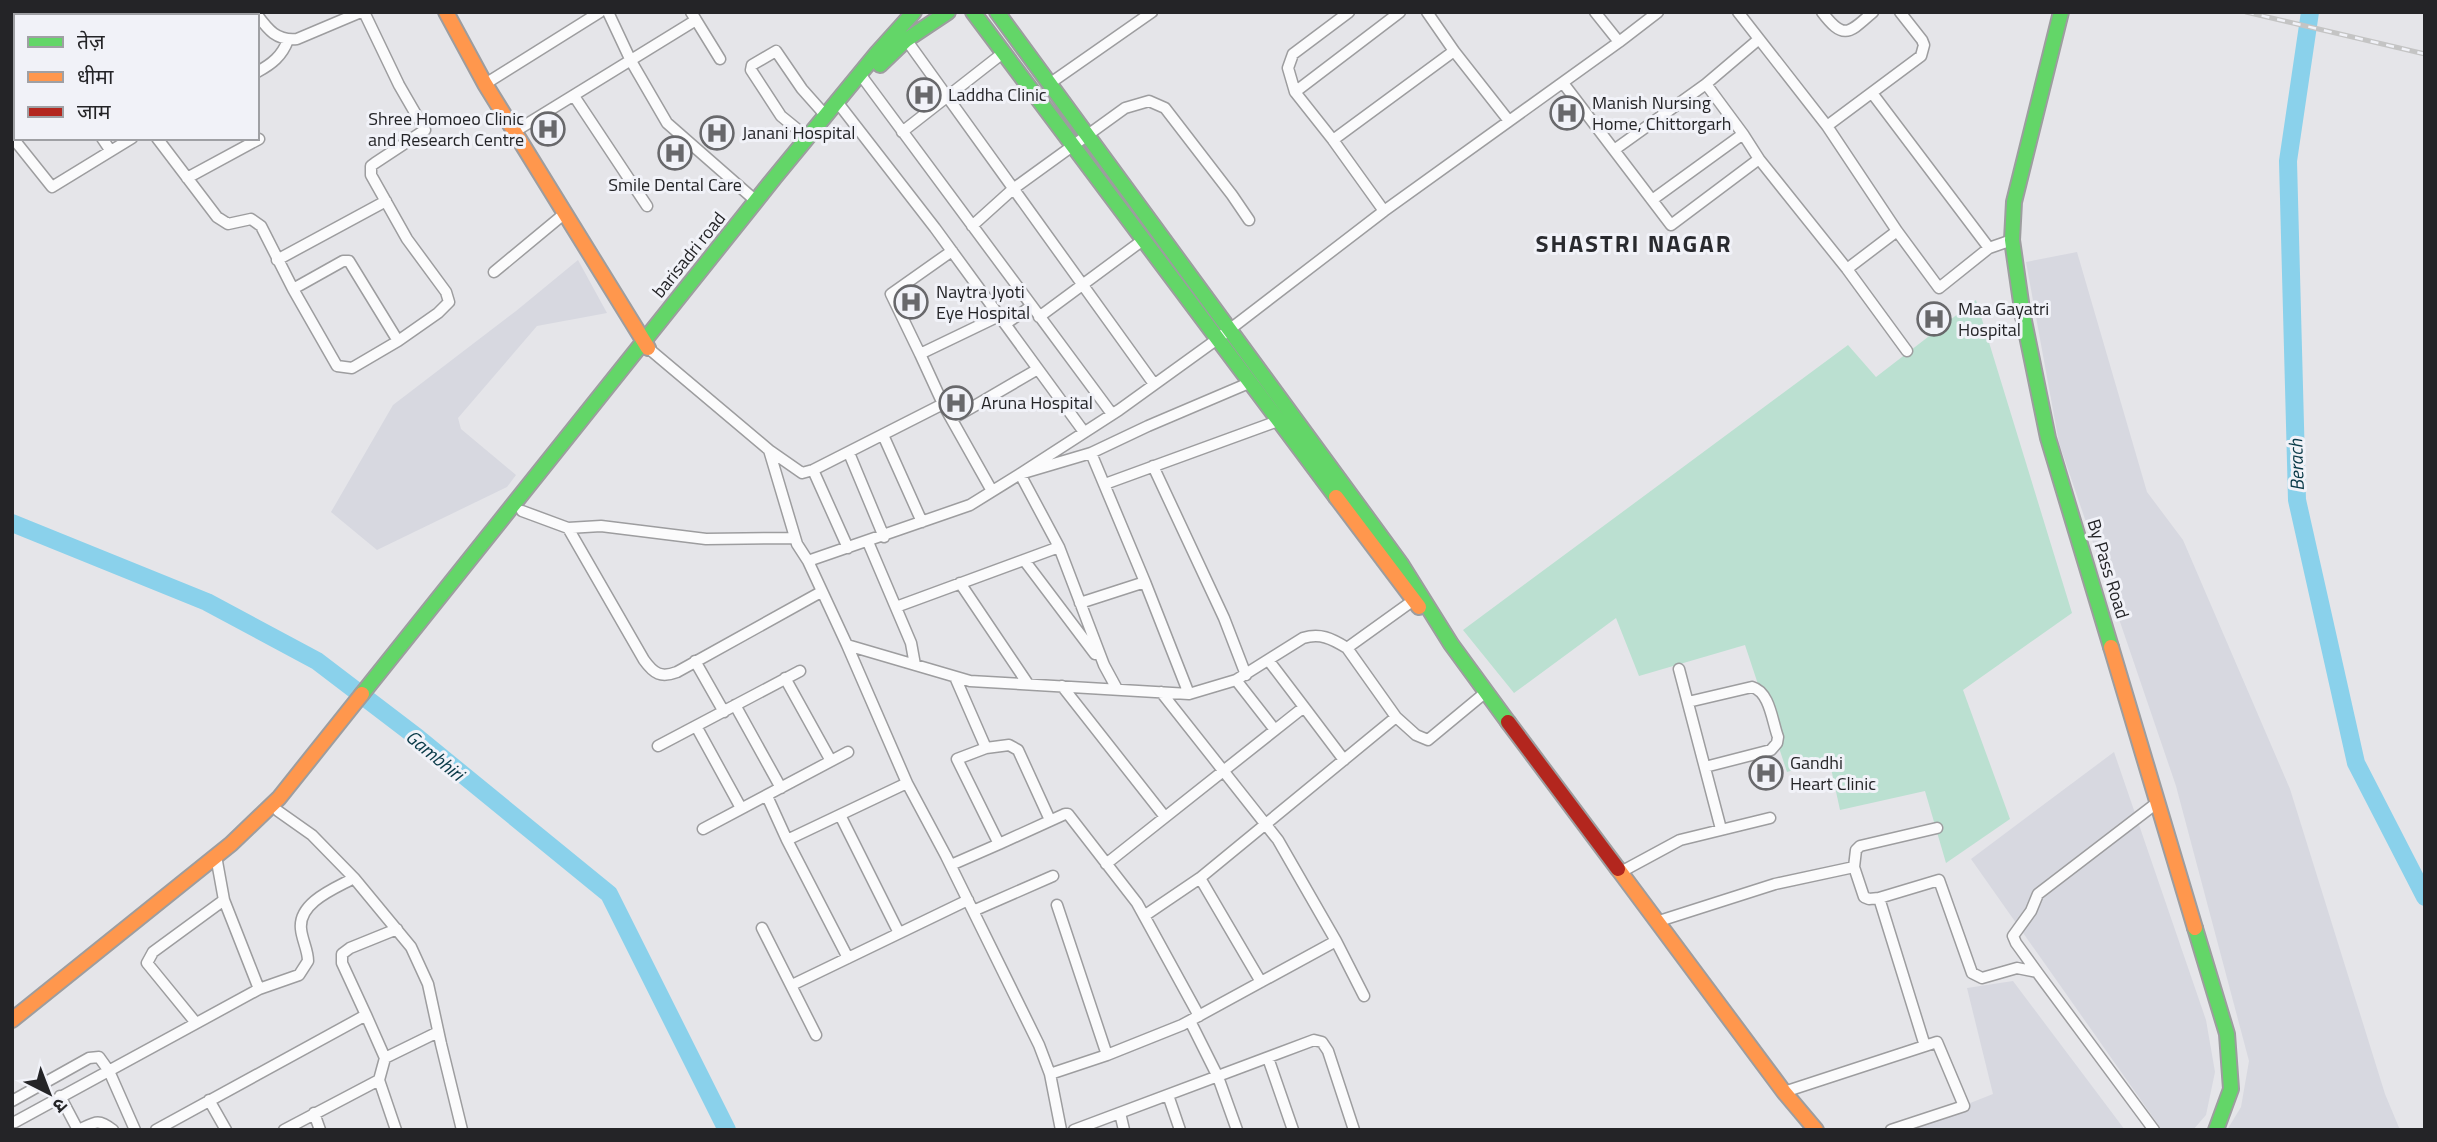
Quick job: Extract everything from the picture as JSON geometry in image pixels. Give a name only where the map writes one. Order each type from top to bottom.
[{"type":"main road","points":[[446,12],[514,132],[646,345]]},
{"type":"main road","name":"barisadri road","points":[[863,77],[889,55],[914,12]]},
{"type":"main road","points":[[902,34],[948,12]]},
{"type":"main road","points":[[973,12],[1216,340],[1417,598]]},
{"type":"main road","points":[[997,12],[1231,328],[1433,623],[1441,628],[1619,873],[1784,1092],[1816,1130]]},
{"type":"main road","name":"By Pass Road","points":[[2061,12],[2014,202],[2014,246],[2023,316],[2048,438],[2227,1034],[2231,1088],[2216,1130]]},
{"type":"main road","name":"barisadri road","points":[[754,208],[902,34]]},
{"type":"main road","name":"barisadri road","points":[[504,525],[808,138],[826,116],[840,105]]},
{"type":"main road","name":"barisadri road","points":[[504,525],[522,511],[646,345]]},
{"type":"main road","points":[[247,830],[258,828],[278,811],[504,525]]},
{"type":"main road","points":[[12,1020],[216,856],[279,798],[504,525]]},
{"type":"street","points":[[158,140],[223,222],[229,224],[251,219],[257,222],[337,366],[352,368],[446,308],[448,298],[407,239],[371,175],[371,166],[425,130],[362,12],[297,39],[288,40],[270,32],[259,17]]},
{"type":"street","points":[[608,12],[631,61],[667,123],[754,208]]},
{"type":"street","points":[[1049,84],[1152,12]]},
{"type":"street","points":[[1349,12],[1293,54],[1288,68],[1295,92],[1384,211]]},
{"type":"street","points":[[1295,92],[1400,12]]},
{"type":"street","points":[[1427,12],[1509,121]]},
{"type":"street","points":[[1595,12],[1619,42]]},
{"type":"street","points":[[808,561],[884,537],[970,505],[1020,474],[1112,414],[1216,340],[1384,211],[1658,12]]},
{"type":"street","points":[[1738,12],[1827,126],[1939,288],[1989,248],[2014,246]]},
{"type":"street","points":[[1822,12],[1836,29],[1844,32],[1852,30],[1873,12]]},
{"type":"street","points":[[1827,126],[1917,60],[1924,50],[1923,40],[1899,12]]},
{"type":"street","points":[[485,83],[595,14]]},
{"type":"street","points":[[514,132],[631,61],[693,16],[720,59]]},
{"type":"street","points":[[902,34],[1154,384]]},
{"type":"street","points":[[1614,150],[1706,84],[1759,39]]},
{"type":"street","points":[[259,71],[274,62],[288,40]]},
{"type":"street","points":[[808,138],[781,116],[751,70],[751,65],[776,51],[802,89],[826,116]]},
{"type":"street","points":[[1333,140],[1454,51]]},
{"type":"street","points":[[902,132],[1003,53]]},
{"type":"street","points":[[863,77],[1112,414]]},
{"type":"street","points":[[1563,83],[1671,225],[1759,159]]},
{"type":"street","points":[[1706,84],[1759,159],[1847,269],[1907,351]]},
{"type":"street","points":[[1872,93],[1989,248]]},
{"type":"street","points":[[574,96],[647,206]]},
{"type":"street","points":[[972,226],[1013,189],[1125,108],[1142,101],[1158,102],[1165,108],[1249,220]]},
{"type":"street","points":[[840,105],[952,251],[1084,432]]},
{"type":"street","points":[[1652,200],[1743,134]]},
{"type":"street","points":[[14,140],[52,187],[128,140]]},
{"type":"street","points":[[103,140],[110,150]]},
{"type":"street","points":[[187,178],[257,140]]},
{"type":"street","points":[[277,260],[386,201]]},
{"type":"street","points":[[494,272],[564,214]]},
{"type":"street","points":[[1847,269],[1897,230]]},
{"type":"street","points":[[1040,317],[1143,240]]},
{"type":"street","points":[[952,251],[891,294],[943,404],[992,491]]},
{"type":"street","points":[[293,289],[343,261],[349,261],[398,341]]},
{"type":"street","points":[[920,354],[1032,306]]},
{"type":"street","points":[[646,345],[769,450],[802,473],[849,453],[943,404]]},
{"type":"street","points":[[952,419],[1038,369]]},
{"type":"street","points":[[1020,474],[1091,453],[1249,383]]},
{"type":"street","points":[[1105,484],[1278,421]]},
{"type":"street","points":[[883,435],[922,522]]},
{"type":"street","points":[[769,450],[795,538],[847,645],[907,783],[951,865],[1039,1045],[1050,1073],[1061,1130]]},
{"type":"street","points":[[849,453],[884,537]]},
{"type":"street","points":[[1091,453],[1189,694]]},
{"type":"street","points":[[1153,466],[1224,618],[1241,678],[1275,730]]},
{"type":"street","points":[[813,470],[848,548]]},
{"type":"street","points":[[1020,474],[1059,547],[1104,665],[1117,689]]},
{"type":"street","points":[[522,511],[568,528],[601,526],[706,539],[795,538]]},
{"type":"street","points":[[568,528],[649,667],[656,674],[668,675],[821,592]]},
{"type":"street","points":[[868,542],[911,643],[915,665]]},
{"type":"street","points":[[896,607],[1059,547]]},
{"type":"street","points":[[1024,560],[1104,665]]},
{"type":"street","points":[[1080,603],[1145,582]]},
{"type":"street","points":[[960,583],[1028,684]]},
{"type":"street","points":[[1347,648],[1417,598]]},
{"type":"street","points":[[847,645],[970,681],[1189,694],[1241,678],[1303,638],[1314,635],[1334,640],[1347,648],[1396,717],[1416,735],[1428,740],[1486,692]]},
{"type":"street","points":[[695,661],[724,712]]},
{"type":"street","points":[[1269,661],[1344,760]]},
{"type":"street","points":[[1679,669],[1721,830]]},
{"type":"street","points":[[658,746],[800,671]]},
{"type":"street","points":[[955,677],[986,748]]},
{"type":"street","points":[[786,678],[831,761]]},
{"type":"street","points":[[1062,686],[1165,817]]},
{"type":"street","points":[[1688,702],[1752,687],[1758,689],[1764,696],[1778,737],[1771,750],[1705,767]]},
{"type":"street","points":[[1161,692],[1278,839],[1364,996]]},
{"type":"street","points":[[735,705],[781,788]]},
{"type":"street","points":[[1106,864],[1304,707]]},
{"type":"street","points":[[1144,916],[1200,878],[1396,717]]},
{"type":"street","points":[[696,726],[741,808]]},
{"type":"street","points":[[999,844],[957,759],[986,748],[1009,745],[1018,750],[1050,820]]},
{"type":"street","points":[[703,830],[848,752]]},
{"type":"street","points":[[787,840],[907,783]]},
{"type":"street","points":[[767,796],[848,958]]},
{"type":"street","points":[[2154,1130],[2016,943],[2014,936],[2031,911],[2038,894],[2158,803]]},
{"type":"street","points":[[278,811],[312,835],[354,878],[411,947],[428,984],[462,1130]]},
{"type":"street","points":[[951,865],[1068,814],[1137,903],[1144,916],[1194,1018],[1237,1130]]},
{"type":"street","points":[[840,815],[899,933]]},
{"type":"street","points":[[1619,873],[1680,840],[1770,818]]},
{"type":"street","points":[[1937,828],[1860,846],[1856,850],[1854,867],[1864,897],[1879,898],[1939,880],[1969,969],[1974,975],[1982,978],[2017,968],[2037,972]]},
{"type":"street","points":[[216,856],[224,900],[259,989]]},
{"type":"street","points":[[1656,922],[1774,884],[1854,867]]},
{"type":"street","points":[[973,911],[1053,876]]},
{"type":"street","points":[[16,1123],[259,989],[293,978],[304,970],[308,961],[300,927],[306,910],[332,890],[354,878]]},
{"type":"street","points":[[1200,878],[1261,982]]},
{"type":"street","points":[[1879,898],[1925,1046]]},
{"type":"street","points":[[196,1023],[147,963],[153,952],[224,900]]},
{"type":"street","points":[[792,985],[968,900]]},
{"type":"street","points":[[1057,905],[1107,1055]]},
{"type":"street","points":[[762,928],[817,1035]]},
{"type":"street","points":[[396,1130],[379,1080],[385,1058],[342,963],[342,954],[350,948],[397,929]]},
{"type":"street","points":[[1050,1073],[1107,1055],[1194,1018],[1336,941]]},
{"type":"street","points":[[156,1130],[366,1015]]},
{"type":"street","points":[[385,1058],[438,1032]]},
{"type":"street","points":[[1074,1130],[1314,1040],[1322,1042],[1328,1051],[1354,1130]]},
{"type":"street","points":[[1784,1092],[1937,1042],[1964,1106],[1891,1130]]},
{"type":"street","points":[[12,1101],[89,1058],[99,1056],[109,1071],[132,1129]]},
{"type":"street","points":[[1268,1058],[1293,1130]]},
{"type":"street","points":[[284,1130],[379,1080]]},
{"type":"street","points":[[1168,1095],[1180,1130]]},
{"type":"street","points":[[60,1097],[79,1130],[99,1122],[105,1123],[113,1130]]},
{"type":"street","points":[[209,1100],[226,1130]]},
{"type":"street","points":[[314,1113],[320,1130]]},
{"type":"street","points":[[1120,1113],[1124,1130]]},
{"type":"shaded area","points":[[2077,252],[2147,492],[2183,540],[2290,789],[2385,1094],[2400,1130],[2227,1130],[2241,1107],[2249,1061],[2176,786],[2059,443],[2026,262]]},
{"type":"shaded area","points":[[578,260],[607,313],[537,326],[458,418],[461,429],[516,475],[507,487],[377,550],[331,512],[393,405]]},
{"type":"shaded area","points":[[2114,752],[2206,1020],[2215,1072],[2206,1115],[2193,1130],[2162,1130],[1971,859]]},
{"type":"shaded area","points":[[2013,981],[2125,1130],[1902,1130],[1993,1094],[1967,988]]},
{"type":"green space","points":[[1976,300],[2072,613],[1963,690],[2010,819],[1946,863],[1925,791],[1840,810],[1829,759],[1787,772],[1745,645],[1639,676],[1616,618],[1514,693],[1463,630],[1848,345],[1876,377]]},
{"type":"waterway","name":"Berach","points":[[2310,12],[2288,161],[2297,500],[2356,763],[2425,897]]},
{"type":"waterway","name":"Gambhiri","points":[[12,523],[207,602],[317,661],[418,738],[609,894],[727,1130]]},
{"type":"railway","points":[[2246,12],[2425,54]]},
{"type":"traffic: fast","points":[[362,694],[775,177],[914,12]]},
{"type":"traffic: fast","points":[[880,65],[906,40],[948,12]]},
{"type":"traffic: fast","points":[[973,12],[1336,497]]},
{"type":"traffic: fast","points":[[997,12],[1401,564],[1451,644],[1508,722]]},
{"type":"traffic: fast","points":[[2061,12],[2014,202],[2012,240],[2023,316],[2048,438],[2111,647]]},
{"type":"traffic: fast","points":[[2195,928],[2227,1034],[2231,1089],[2216,1130]]},
{"type":"traffic: slow","points":[[446,12],[485,84],[648,348]]},
{"type":"traffic: slow","points":[[1336,497],[1419,607]]},
{"type":"traffic: slow","points":[[2111,647],[2195,928]]},
{"type":"traffic: slow","points":[[12,1020],[231,844],[279,798],[362,694]]},
{"type":"traffic: slow","points":[[1618,869],[1784,1092],[1816,1130]]},
{"type":"traffic: jam","points":[[1508,722],[1618,869]]},
{"type":"place","name":"Laddha Clinic","points":[[924,95]]},
{"type":"place","name":"Manish Nursing Home, Chittorgarh","points":[[1567,113]]},
{"type":"place","name":"Shree Homoeo Clinic and Research Centre","points":[[548,129]]},
{"type":"place","name":"Janani Hospital","points":[[717,133]]},
{"type":"place","name":"Smile Dental Care","points":[[675,153]]},
{"type":"place","name":"Naytra Jyoti Eye Hospital","points":[[911,302]]},
{"type":"place","name":"Maa Gayatri Hospital","points":[[1934,319]]},
{"type":"place","name":"Aruna Hospital","points":[[956,403]]},
{"type":"place","name":"Gandhi Heart Clinic","points":[[1766,773]]},
{"type":"district","name":"SHASTRI NAGAR","points":[[1634,244]]}]
